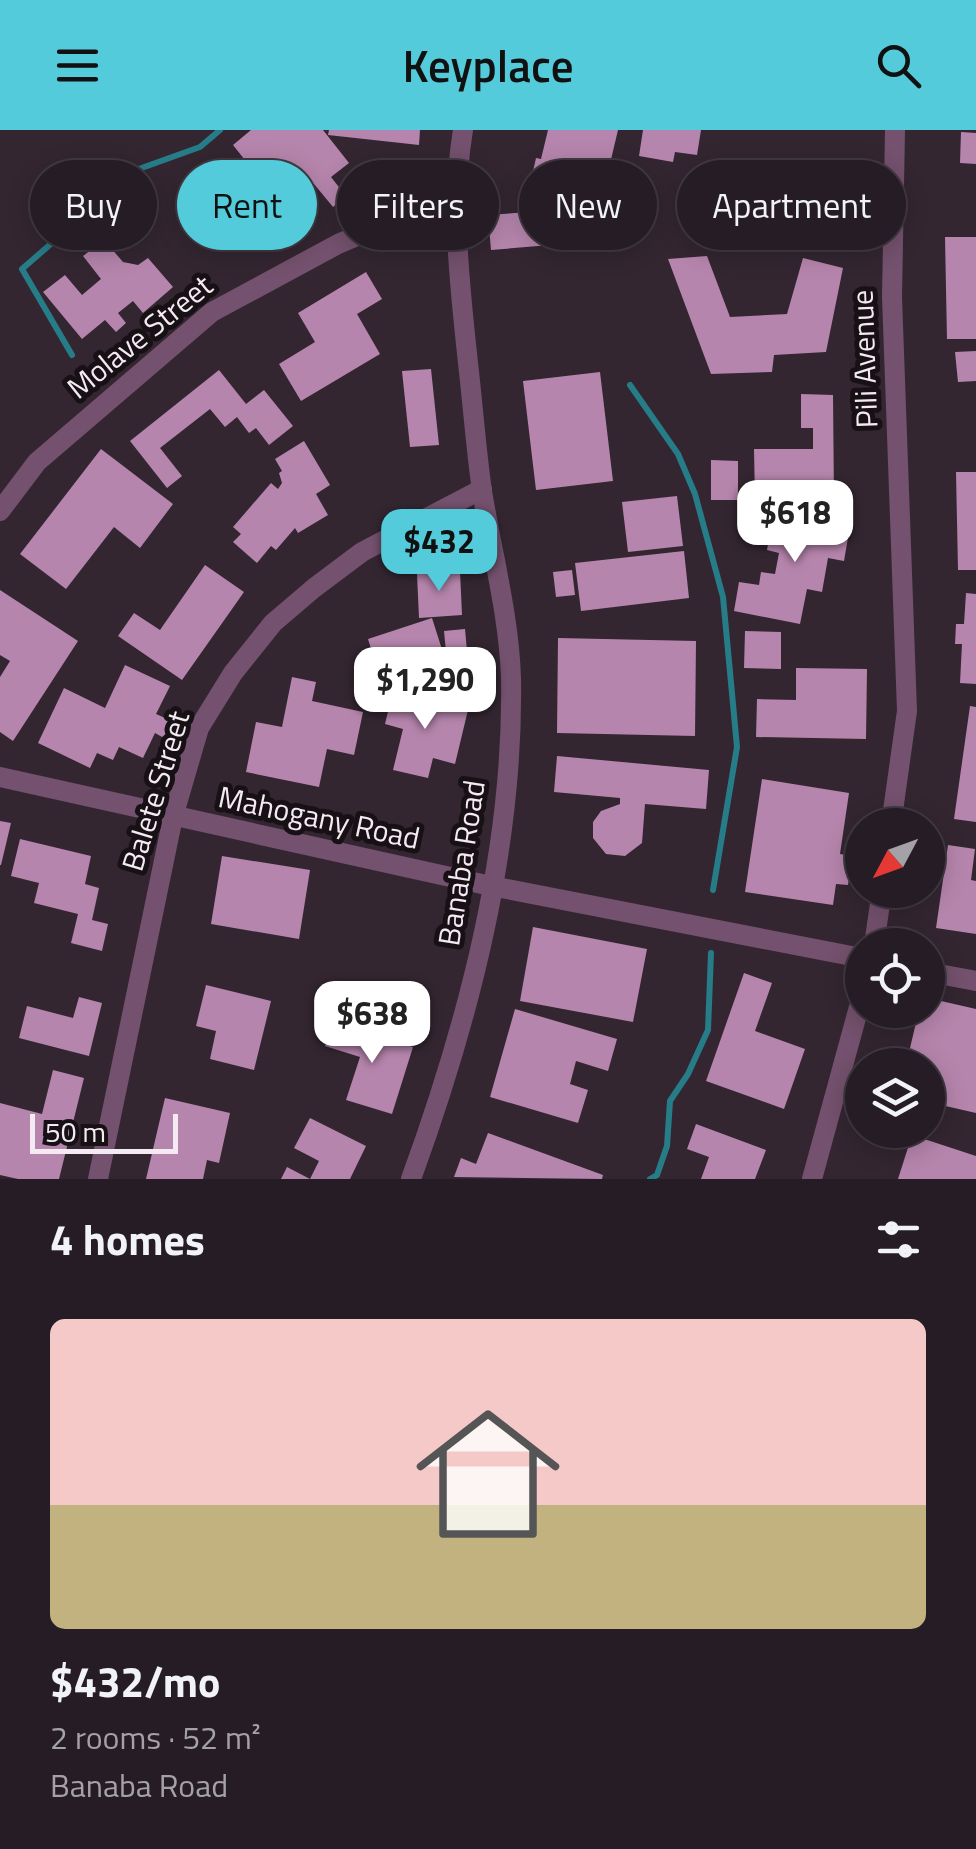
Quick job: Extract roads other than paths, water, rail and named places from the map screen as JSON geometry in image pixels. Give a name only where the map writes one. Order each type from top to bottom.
[{"type":"street","name":"Banaba Road","points":[[461,160],[464,130]]},
{"type":"street","name":"Pili Avenue","points":[[893,808],[907,711],[892,298],[895,130]]},
{"type":"street","name":"Molave Street","points":[[0,510],[36,462],[212,312],[337,245]]},
{"type":"street","name":"Banaba Road","points":[[411,1179],[448,1080],[504,822],[511,676],[482,489],[457,250]]},
{"type":"street","name":"Balete Street","points":[[98,1179],[173,818],[199,728],[233,673],[273,623],[362,552],[482,489]]},
{"type":"street","name":"Mahogany Road","points":[[0,778],[491,886],[845,955]]},
{"type":"street","points":[[945,976],[976,982]]},
{"type":"street","points":[[812,1179],[853,1028]]},
{"type":"waterway","points":[[72,355],[22,269],[136,170],[200,147],[220,130]]},
{"type":"waterway","points":[[630,385],[678,454],[695,494],[723,597],[737,747],[713,890]]},
{"type":"waterway","points":[[650,1179],[657,1175],[667,1146],[670,1101],[688,1074],[708,1030],[711,953]]}]
